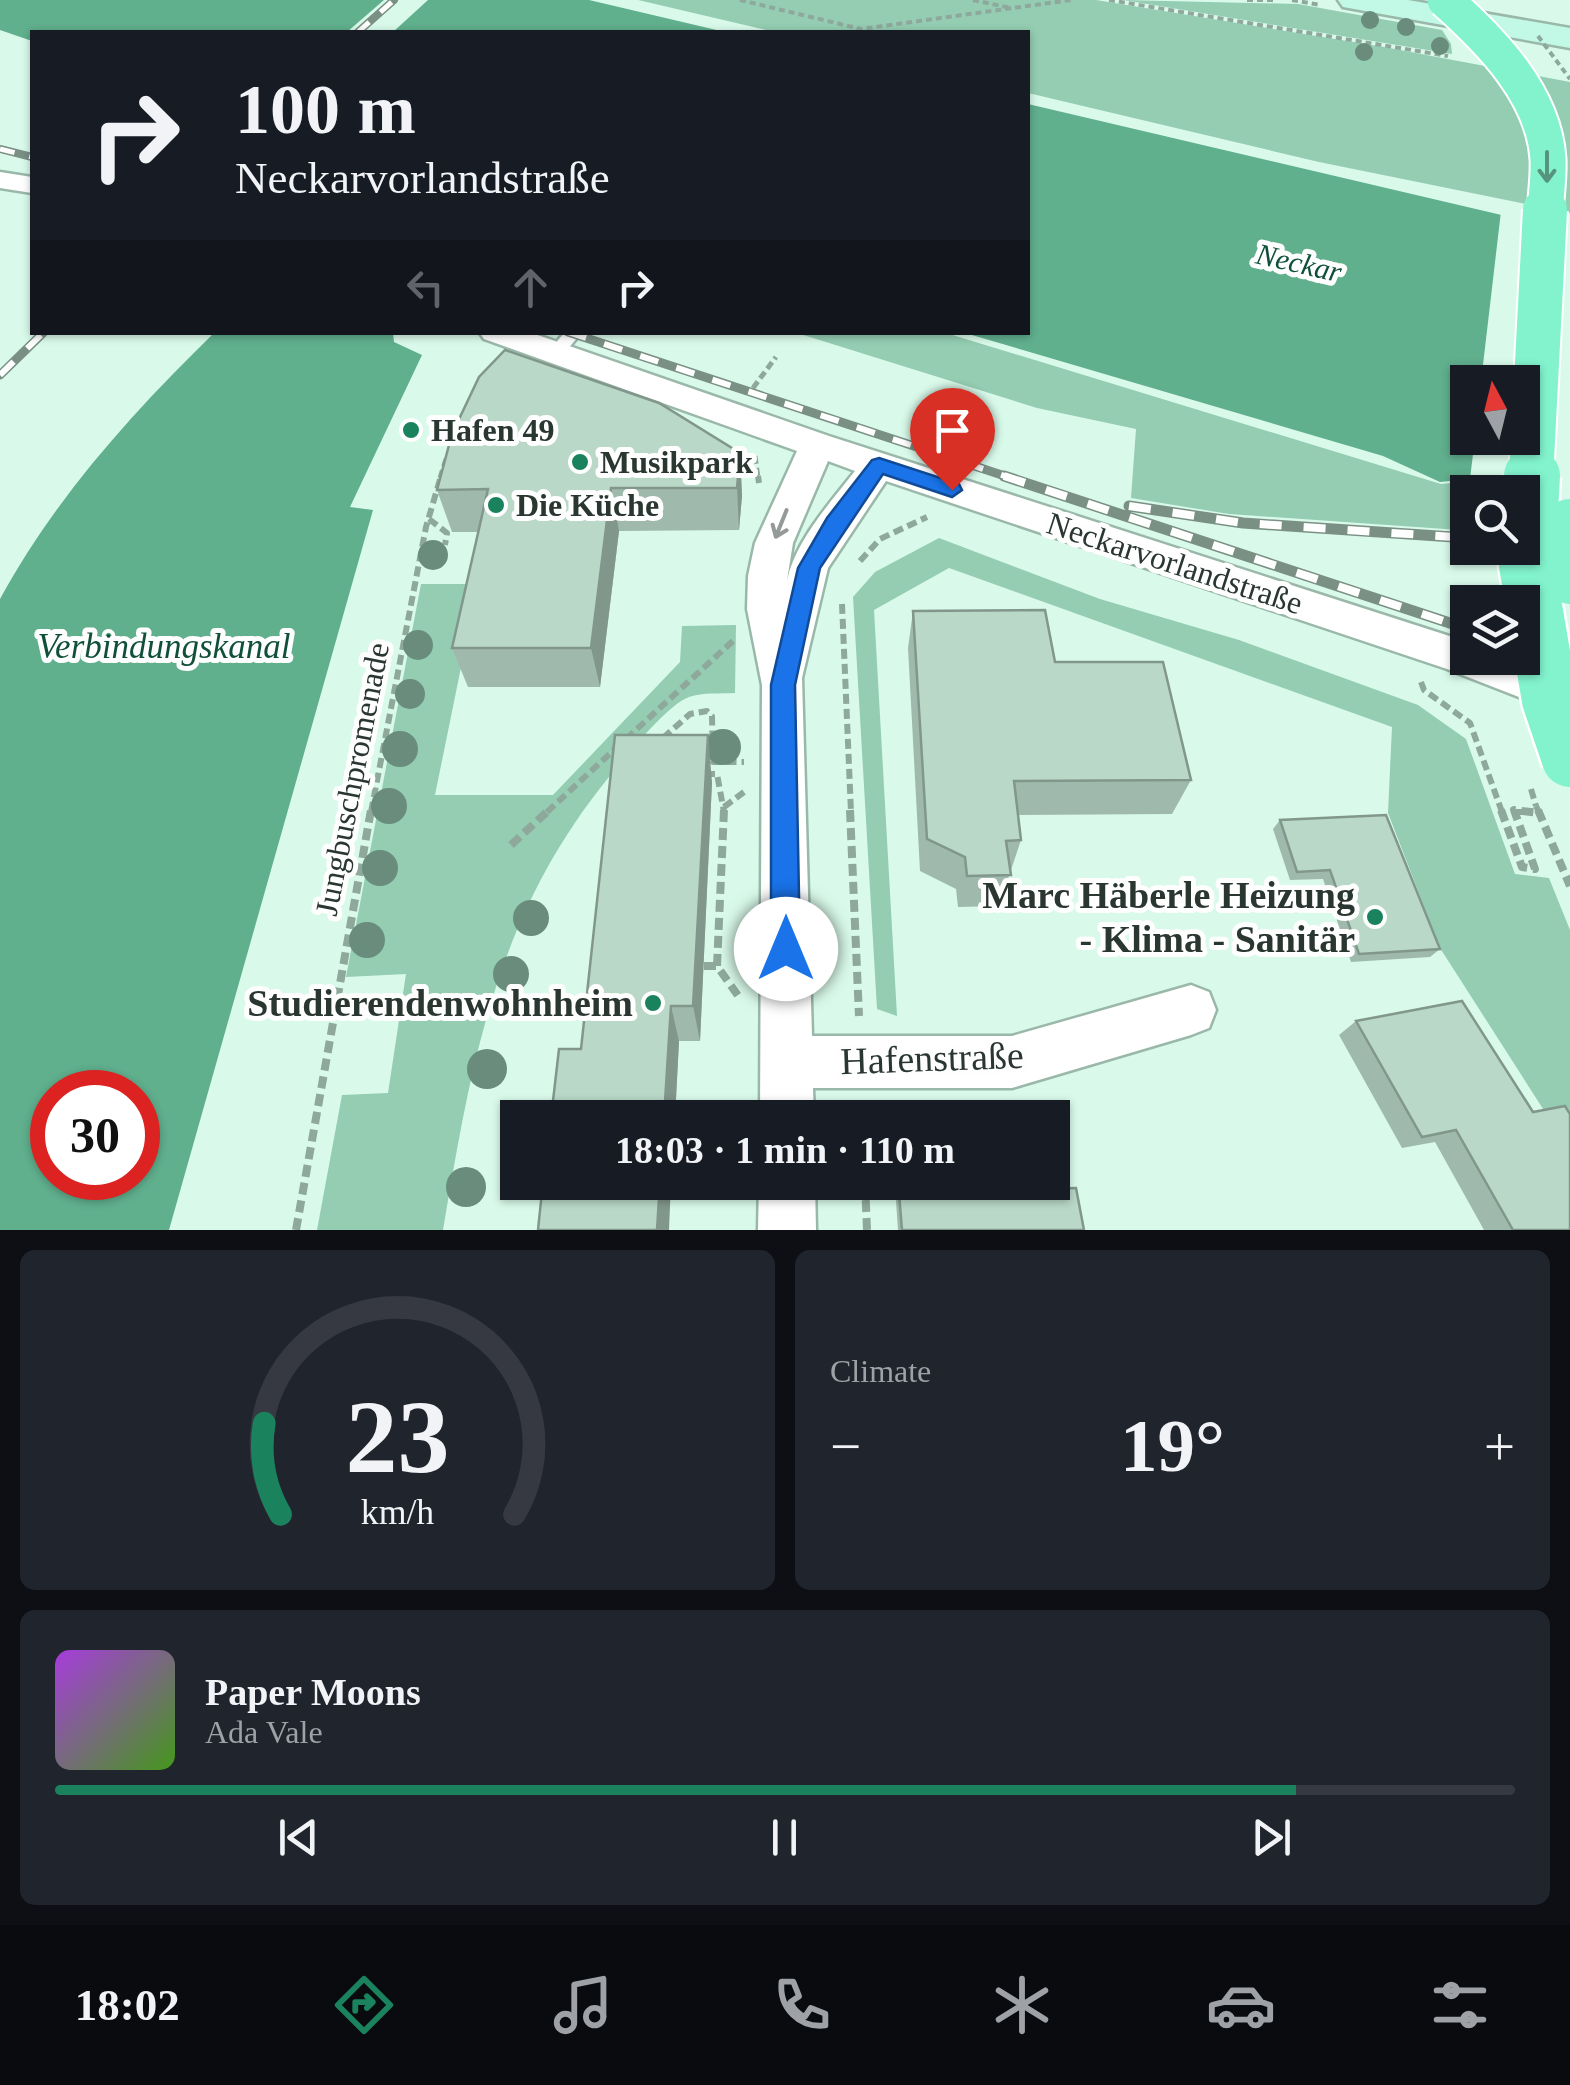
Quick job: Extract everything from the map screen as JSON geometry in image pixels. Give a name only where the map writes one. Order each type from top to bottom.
[{"type":"main road","points":[[1461,3],[1536,60],[1570,122]]},
{"type":"main road","points":[[1461,3],[1475,26],[1517,74],[1543,128],[1548,157],[1526,565],[1550,700],[1570,759]]},
{"type":"main road","points":[[1570,527],[1570,576]]},
{"type":"street","points":[[1354,0],[1570,38]]},
{"type":"street","points":[[1523,28],[1570,22]]},
{"type":"street","points":[[0,180],[30,184]]},
{"type":"street","name":"Neckarvorlandstraße","points":[[514,335],[564,343],[817,445],[1461,657],[1570,700]]},
{"type":"street","points":[[786,1100],[783,685],[767,609],[767,576],[774,543],[817,445]]},
{"type":"street","points":[[783,685],[809,568],[835,524],[879,466]]},
{"type":"street","name":"Hafenstraße","points":[[786,1062],[1012,1062],[1191,1010]]},
{"type":"street","points":[[787,1200],[787,1230]]},
{"type":"path","points":[[740,0],[861,29],[1071,0]]},
{"type":"path","points":[[972,0],[1017,9]]},
{"type":"path","points":[[1108,0],[1453,57]]},
{"type":"path","points":[[1247,0],[1275,0]]},
{"type":"path","points":[[1550,75],[1570,79]]},
{"type":"path","name":"Jungbuschpromenade","points":[[296,1230],[339,977],[429,518],[450,445]]},
{"type":"path","points":[[429,518],[447,532],[445,545]]},
{"type":"path","points":[[854,568],[880,539]]},
{"type":"path","points":[[842,597],[861,1062]]},
{"type":"path","points":[[511,845],[767,609]]},
{"type":"path","points":[[1418,670],[1424,690],[1470,723],[1522,868],[1535,869],[1514,810],[1538,809],[1570,886]]},
{"type":"path","points":[[652,748],[699,710],[712,716],[713,762],[785,761]]},
{"type":"path","points":[[700,774],[717,774],[724,808],[717,966],[704,966]]},
{"type":"path","points":[[709,840],[723,840]]},
{"type":"path","points":[[866,1200],[867,1230]]},
{"type":"shaded area","points":[[638,0],[1096,0],[1570,82],[1570,213],[1319,162],[1030,93],[1030,30],[766,30]]},
{"type":"shaded area","points":[[1123,0],[1298,4],[1442,30],[1452,54]]},
{"type":"shaded area","points":[[803,335],[953,335],[1441,484],[1450,483],[1450,529],[1229,514],[1131,498],[1136,429],[1037,408]]},
{"type":"shaded area","points":[[939,538],[1100,599],[1239,640],[1418,705],[1466,739],[1515,874],[1549,878],[1570,930],[1570,1151],[1440,948],[1388,813],[1392,727],[949,568],[874,610],[897,1016],[877,1009],[853,597],[875,572]]},
{"type":"shaded area","points":[[421,584],[478,584],[435,795],[553,795],[680,662],[682,626],[736,625],[735,693],[689,697],[662,717],[577,819],[544,873],[518,928],[480,1042],[443,1230],[317,1230],[342,1095],[388,1093],[406,974],[346,977]]},
{"type":"water","points":[[0,0],[589,0],[716,30],[30,30],[30,40],[0,30]]},
{"type":"water","name":"Neckar","points":[[1030,104],[1570,231],[1570,510],[1540,502],[1540,475],[1450,475],[1450,481],[1440,482],[1383,456],[972,335],[1030,335]]},
{"type":"water","name":"Verbindungskanal","points":[[212,335],[393,335],[394,342],[422,355],[350,507],[373,510],[169,1230],[0,1230],[0,599],[45,526],[97,458]]},
{"type":"pier","points":[[384,0],[428,0],[395,30],[349,30]]},
{"type":"pier","points":[[1501,211],[1570,226],[1570,515],[1540,501],[1540,475],[1470,475],[1473,455],[1540,455],[1540,365],[1483,365]]},
{"type":"building","points":[[505,350],[659,403],[740,453],[737,488],[611,488],[591,648],[452,648],[488,489],[437,490],[452,434],[479,377]]},
{"type":"building","points":[[1045,610],[1055,662],[1163,662],[1191,780],[1014,781],[1021,840],[1006,841],[1011,875],[967,876],[965,857],[927,839],[913,611]]},
{"type":"building","points":[[615,735],[708,735],[693,1006],[671,1006],[665,1100],[553,1100],[559,1049],[581,1049]]},
{"type":"building","name":"Marc Häberle Heizung - Klima - Sanitär","points":[[1386,815],[1440,949],[1359,954],[1330,870],[1297,872],[1280,820]]},
{"type":"building","points":[[1462,1001],[1533,1112],[1565,1106],[1570,1114],[1570,1230],[1513,1230],[1456,1130],[1422,1137],[1356,1021]]},
{"type":"building","points":[[1070,1188],[1076,1188],[1084,1230],[902,1230],[900,1200],[1070,1200]]},
{"type":"building","points":[[541,1200],[659,1200],[657,1230],[538,1230]]},
{"type":"railway","points":[[360,30],[394,0]]},
{"type":"railway","points":[[0,149],[30,156]]},
{"type":"railway","points":[[0,375],[41,335]]},
{"type":"railway","points":[[577,335],[1011,478]]},
{"type":"railway","points":[[1004,476],[1450,623]]},
{"type":"railway","points":[[1129,506],[1243,523],[1450,537]]},
{"type":"railway","points":[[1540,557],[1570,563]]},
{"type":"railway","points":[[1540,658],[1570,670]]},
{"type":"place","name":"Hafen 49","points":[[411,430]]},
{"type":"place","name":"Musikpark","points":[[580,462]]},
{"type":"place","name":"Die Küche","points":[[496,505]]},
{"type":"place","name":"Marc Häberle Heizung - Klima - Sanitär","points":[[1375,917]]},
{"type":"place","name":"Studierendenwohnheim","points":[[653,1003]]},
{"type":"route","points":[[786,949],[783,685],[809,568],[835,524],[879,466],[952,490]]}]
